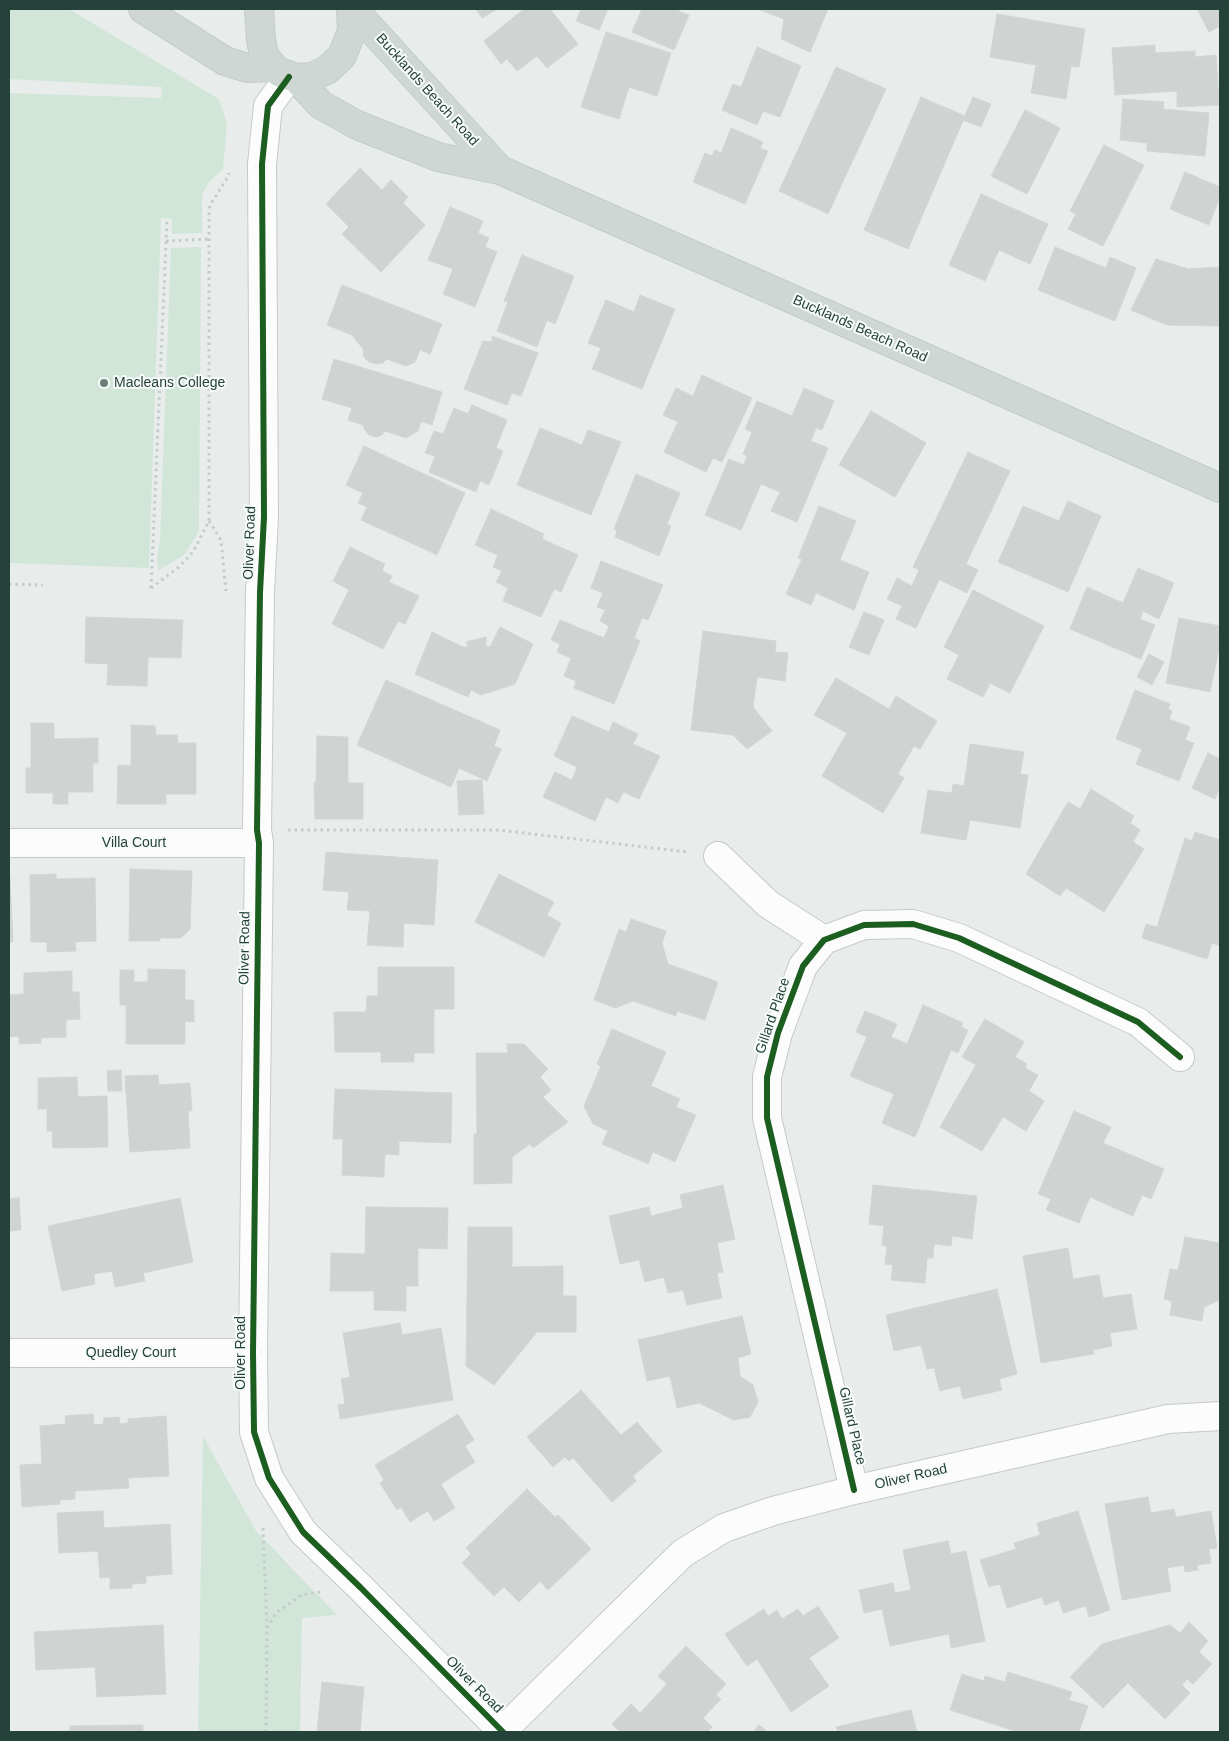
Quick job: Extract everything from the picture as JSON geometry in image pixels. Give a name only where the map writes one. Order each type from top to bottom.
[{"type":"main road","points":[[144,9],[225,61],[247,68],[312,77],[327,70],[342,56],[352,31],[352,9]]},
{"type":"main road","name":"Bucklands Beach Road","points":[[259,9],[264,55],[321,105],[357,125],[438,157],[500,170],[1220,488]]},
{"type":"main road","name":"Bucklands Beach Road","points":[[352,9],[500,170]]},
{"type":"street","name":"Oliver Road","points":[[286,74],[268,106],[262,164],[264,517],[260,592],[253,1353],[254,1432],[269,1478],[303,1532],[503,1732],[683,1553],[724,1528],[773,1512],[854,1490],[1168,1420],[1220,1416]]},
{"type":"street","name":"Villa Court","points":[[9,843],[258,837]]},
{"type":"street","points":[[718,856],[768,904],[824,940],[864,925],[912,924],[958,938],[1138,1022],[1180,1057]]},
{"type":"street","name":"Gillard Place","points":[[824,940],[803,966],[778,1032],[767,1077],[767,1118],[854,1490]]},
{"type":"street","name":"Quedley Court","points":[[9,1353],[253,1353]]},
{"type":"path","points":[[167,221],[151,588],[179,567],[194,552],[209,521],[210,205],[229,172]]},
{"type":"path","points":[[166,240],[209,239]]},
{"type":"path","points":[[209,521],[221,540],[224,554],[226,591]]},
{"type":"path","points":[[9,584],[43,585]]},
{"type":"path","points":[[258,837],[499,830],[718,856]]},
{"type":"path","points":[[266,1732],[267,1628],[263,1531],[269,1478]]},
{"type":"path","points":[[267,1628],[276,1613],[301,1595],[361,1588]]},
{"type":"green space","name":"Macleans College","points":[[9,9],[69,9],[219,99],[227,123],[223,169],[209,182],[202,195],[202,233],[172,234],[172,219],[161,218],[149,568],[9,563],[9,93],[161,98],[162,87],[9,79]]},
{"type":"green space","points":[[201,247],[199,531],[185,554],[158,571],[157,558],[160,540],[171,248]]},
{"type":"green space","points":[[203,1436],[256,1531],[337,1615],[302,1618],[300,1732],[198,1732]]},
{"type":"building","points":[[476,9],[497,9],[482,18]]},
{"type":"building","points":[[524,9],[550,9],[578,44],[547,68],[537,56],[517,71],[507,59],[501,64],[484,41]]},
{"type":"building","points":[[581,9],[608,9],[599,30],[576,21]]},
{"type":"building","points":[[642,9],[674,9],[689,15],[674,50],[632,32]]},
{"type":"building","points":[[758,9],[828,9],[810,52],[781,39],[784,19]]},
{"type":"building","points":[[1197,9],[1220,9],[1220,26],[1209,32]]},
{"type":"building","points":[[997,14],[1085,29],[1079,67],[1071,66],[1066,99],[1031,93],[1036,65],[990,57]]},
{"type":"building","points":[[606,32],[671,53],[657,96],[629,87],[619,119],[581,107]]},
{"type":"building","points":[[1155,45],[1155,53],[1195,51],[1195,57],[1216,55],[1219,105],[1177,107],[1177,91],[1115,95],[1112,48]]},
{"type":"building","points":[[757,47],[801,66],[780,117],[763,111],[757,125],[722,110],[733,84],[741,87]]},
{"type":"building","points":[[836,67],[886,89],[828,214],[779,191]]},
{"type":"building","points":[[921,97],[965,116],[908,249],[864,230]]},
{"type":"building","points":[[973,97],[991,104],[981,127],[963,120]]},
{"type":"building","points":[[1123,99],[1164,102],[1163,109],[1209,113],[1205,156],[1147,151],[1147,143],[1120,140]]},
{"type":"building","points":[[1025,110],[1060,128],[1027,194],[991,176]]},
{"type":"building","points":[[731,128],[763,142],[760,148],[768,151],[745,204],[693,182],[705,153],[712,156],[715,150],[721,153]]},
{"type":"building","points":[[1104,145],[1144,165],[1103,246],[1068,229],[1076,214],[1070,211]]},
{"type":"building","points":[[360,168],[382,190],[391,180],[408,197],[403,203],[425,225],[381,272],[342,234],[349,227],[326,204]]},
{"type":"building","points":[[1185,172],[1220,187],[1220,197],[1209,225],[1170,209]]},
{"type":"building","points":[[981,194],[1048,224],[1030,264],[999,250],[985,281],[949,265]]},
{"type":"building","points":[[450,207],[483,221],[478,233],[489,238],[485,247],[497,252],[475,307],[443,294],[453,269],[428,260]]},
{"type":"building","points":[[1055,247],[1106,268],[1110,257],[1136,268],[1115,321],[1038,290]]},
{"type":"building","points":[[522,255],[574,276],[555,324],[547,320],[537,347],[497,331],[508,302],[504,301]]},
{"type":"building","points":[[1156,259],[1188,269],[1219,267],[1220,326],[1167,325],[1131,310]]},
{"type":"building","points":[[342,285],[442,324],[430,354],[420,350],[415,362],[406,366],[387,359],[383,363],[369,362],[364,357],[363,349],[352,335],[327,325]]},
{"type":"building","points":[[640,295],[675,309],[642,389],[592,369],[601,348],[588,343],[606,300],[634,312]]},
{"type":"building","points":[[492,336],[538,353],[521,396],[512,393],[507,405],[464,389],[483,341],[492,342]]},
{"type":"building","points":[[334,359],[442,392],[432,425],[421,421],[418,431],[406,438],[385,431],[382,435],[376,437],[369,435],[363,425],[348,420],[352,408],[322,399]]},
{"type":"building","points":[[702,375],[752,398],[722,462],[713,458],[706,472],[664,452],[678,422],[663,415],[676,388],[693,396]]},
{"type":"building","points":[[804,388],[834,401],[822,430],[816,428],[811,441],[828,448],[797,522],[771,511],[780,492],[761,484],[741,530],[705,515],[729,459],[744,465],[747,456],[743,454],[752,432],[745,429],[757,401],[792,416]]},
{"type":"building","points":[[472,405],[507,420],[496,448],[503,451],[489,485],[480,481],[476,492],[429,472],[435,456],[425,453],[434,431],[443,434],[454,408],[468,414]]},
{"type":"building","points":[[871,411],[926,443],[895,497],[839,465]]},
{"type":"building","points":[[540,428],[582,445],[588,430],[621,442],[591,515],[517,485]]},
{"type":"building","points":[[364,446],[465,493],[437,555],[361,520],[367,507],[358,503],[363,493],[346,485]]},
{"type":"building","points":[[968,452],[1010,471],[966,564],[978,570],[967,593],[913,567]]},
{"type":"building","points":[[636,474],[680,493],[667,524],[671,526],[659,556],[615,537],[617,530],[614,529]]},
{"type":"building","points":[[1068,501],[1101,516],[1068,592],[998,562],[1023,506],[1059,521]]},
{"type":"building","points":[[819,506],[856,521],[840,560],[869,572],[854,610],[816,593],[811,605],[786,594],[802,559],[798,558]]},
{"type":"building","points":[[491,509],[544,534],[542,539],[578,555],[561,592],[554,589],[541,617],[503,601],[508,588],[496,582],[502,571],[493,567],[498,555],[475,545]]},
{"type":"building","points":[[350,547],[385,564],[382,571],[392,576],[389,582],[419,596],[405,624],[398,621],[383,649],[332,624],[349,590],[333,581]]},
{"type":"building","points":[[601,561],[663,585],[648,620],[642,618],[634,638],[640,641],[614,704],[574,688],[576,681],[564,676],[571,658],[557,652],[560,644],[551,640],[560,620],[604,638],[609,626],[600,621],[605,610],[597,607],[603,593],[591,588]]},
{"type":"building","points":[[1138,568],[1174,583],[1159,619],[1143,611],[1140,619],[1155,625],[1141,659],[1070,629],[1087,587],[1123,603]]},
{"type":"building","points":[[919,570],[939,580],[916,628],[896,619],[902,606],[887,599],[897,578],[912,586]]},
{"type":"building","points":[[973,590],[1044,626],[1010,693],[990,683],[983,697],[947,679],[959,655],[944,647]]},
{"type":"building","points":[[864,612],[884,620],[869,655],[849,647]]},
{"type":"building","points":[[86,617],[183,620],[181,658],[148,657],[147,686],[107,685],[108,664],[85,663]]},
{"type":"building","points":[[1179,618],[1220,626],[1220,644],[1210,692],[1166,683]]},
{"type":"building","points":[[500,627],[533,644],[515,684],[481,695],[471,690],[468,697],[415,674],[432,632],[463,647],[468,647],[466,642],[486,637],[486,646],[490,647]]},
{"type":"building","points":[[703,631],[776,641],[775,652],[788,653],[785,681],[757,677],[753,707],[772,731],[747,749],[733,735],[691,730]]},
{"type":"building","points":[[1149,654],[1164,662],[1152,685],[1137,677]]},
{"type":"building","points":[[836,678],[889,709],[896,696],[937,721],[920,749],[914,746],[898,774],[904,778],[883,813],[822,776],[847,733],[814,715]]},
{"type":"building","points":[[386,680],[500,730],[494,746],[501,749],[487,781],[459,768],[451,787],[357,745]]},
{"type":"building","points":[[1135,690],[1170,704],[1168,709],[1172,711],[1169,719],[1190,727],[1185,740],[1194,743],[1179,781],[1136,764],[1142,749],[1116,739]]},
{"type":"building","points":[[572,716],[609,732],[613,722],[638,734],[633,744],[660,756],[639,799],[623,792],[618,803],[606,797],[595,821],[543,797],[555,772],[572,780],[577,767],[554,756]]},
{"type":"building","points":[[31,723],[54,723],[54,739],[98,738],[98,763],[93,763],[93,792],[68,792],[68,804],[53,804],[53,793],[26,793],[26,768],[31,768]]},
{"type":"building","points":[[131,725],[155,726],[156,735],[177,735],[178,743],[196,743],[196,794],[166,794],[166,804],[117,804],[118,765],[131,766]]},
{"type":"building","points":[[317,736],[348,737],[348,783],[316,783]]},
{"type":"building","points":[[970,744],[1024,752],[1020,774],[1028,775],[1020,828],[970,820],[966,840],[921,833],[928,790],[952,793],[953,784],[964,786]]},
{"type":"building","points":[[1208,753],[1220,759],[1220,787],[1215,799],[1192,788]]},
{"type":"building","points":[[482,780],[484,814],[459,815],[457,781]]},
{"type":"building","points":[[314,783],[363,783],[363,819],[315,819]]},
{"type":"building","points":[[1091,789],[1134,816],[1130,823],[1140,830],[1133,842],[1144,849],[1104,912],[1066,888],[1060,896],[1026,874],[1068,802],[1080,809]]},
{"type":"building","points":[[1195,832],[1220,840],[1220,946],[1212,943],[1207,959],[1142,938],[1146,924],[1157,927],[1185,838],[1192,841]]},
{"type":"building","points":[[326,852],[438,860],[434,925],[404,923],[403,947],[367,945],[370,911],[347,910],[349,892],[323,890]]},
{"type":"building","points":[[130,869],[192,871],[190,929],[181,938],[160,938],[160,941],[129,941]]},
{"type":"building","points":[[56,874],[56,879],[95,878],[96,941],[75,942],[76,951],[47,952],[47,942],[31,942],[30,875]]},
{"type":"building","points":[[499,874],[554,902],[547,915],[561,923],[544,957],[475,922]]},
{"type":"building","points":[[10,877],[13,942],[9,942]]},
{"type":"building","points":[[631,919],[666,931],[662,943],[668,964],[718,982],[705,1020],[677,1011],[676,1016],[633,1001],[615,1008],[594,1000],[619,929],[626,932]]},
{"type":"building","points":[[378,967],[454,967],[454,1009],[434,1009],[434,1053],[414,1053],[414,1062],[381,1062],[381,1052],[335,1052],[334,1012],[366,1012],[367,996],[378,996]]},
{"type":"building","points":[[148,969],[185,970],[185,1000],[194,1000],[194,1022],[185,1021],[185,1044],[126,1044],[126,1005],[120,1005],[120,970],[134,970],[134,982],[148,982]]},
{"type":"building","points":[[72,971],[72,992],[79,992],[80,1019],[66,1020],[66,1037],[41,1038],[41,1043],[19,1044],[19,1036],[9,1037],[9,995],[24,994],[24,973]]},
{"type":"building","points":[[923,1005],[963,1023],[961,1027],[968,1030],[958,1053],[951,1050],[915,1137],[882,1123],[894,1094],[850,1076],[867,1037],[856,1032],[865,1011],[897,1024],[891,1037],[907,1044]]},
{"type":"building","points":[[985,1019],[1024,1042],[1015,1057],[1027,1064],[1025,1068],[1038,1075],[1029,1091],[1044,1101],[1026,1131],[1003,1117],[982,1151],[940,1127],[976,1065],[962,1057]]},
{"type":"building","points":[[612,1029],[666,1052],[651,1086],[680,1099],[676,1107],[696,1115],[675,1162],[653,1152],[648,1164],[602,1144],[608,1131],[593,1124],[584,1106],[601,1066],[597,1064]]},
{"type":"building","points":[[507,1044],[524,1044],[548,1069],[540,1077],[551,1090],[543,1097],[568,1122],[533,1148],[530,1144],[512,1157],[512,1183],[474,1184],[474,1134],[477,1134],[476,1053],[508,1053]]},
{"type":"building","points":[[121,1070],[122,1091],[108,1091],[107,1071]]},
{"type":"building","points":[[158,1075],[159,1085],[190,1083],[192,1111],[188,1111],[190,1148],[130,1152],[125,1076]]},
{"type":"building","points":[[77,1077],[78,1097],[107,1096],[108,1147],[53,1148],[52,1131],[47,1131],[47,1109],[38,1109],[38,1078]]},
{"type":"building","points":[[335,1089],[452,1093],[451,1143],[399,1141],[399,1155],[385,1154],[384,1177],[342,1175],[343,1139],[333,1139]]},
{"type":"building","points":[[1074,1111],[1111,1127],[1103,1143],[1164,1169],[1151,1199],[1142,1195],[1133,1216],[1090,1197],[1079,1223],[1046,1210],[1051,1199],[1038,1194]]},
{"type":"building","points":[[723,1185],[735,1239],[717,1243],[723,1272],[717,1273],[722,1298],[687,1305],[683,1290],[668,1293],[664,1277],[645,1282],[639,1260],[620,1264],[609,1216],[649,1207],[651,1216],[683,1208],[680,1195]]},
{"type":"building","points":[[873,1185],[977,1196],[972,1239],[952,1236],[951,1246],[934,1244],[933,1258],[927,1258],[925,1283],[891,1280],[893,1265],[885,1264],[887,1246],[882,1245],[884,1226],[869,1224]]},
{"type":"building","points":[[19,1198],[21,1230],[9,1231],[9,1199]]},
{"type":"building","points":[[180,1198],[193,1262],[143,1273],[145,1281],[115,1287],[112,1271],[94,1274],[95,1284],[62,1291],[48,1226]]},
{"type":"building","points":[[366,1207],[448,1208],[447,1249],[418,1248],[418,1286],[406,1286],[406,1311],[374,1310],[374,1291],[330,1291],[331,1253],[365,1254]]},
{"type":"building","points":[[468,1227],[512,1227],[512,1267],[563,1266],[563,1296],[576,1296],[576,1332],[537,1332],[494,1385],[466,1366]]},
{"type":"building","points":[[1185,1237],[1220,1243],[1220,1300],[1204,1307],[1202,1321],[1170,1315],[1172,1301],[1164,1299],[1170,1269],[1178,1270]]},
{"type":"building","points":[[1068,1248],[1073,1279],[1099,1275],[1103,1298],[1131,1294],[1137,1329],[1110,1333],[1112,1346],[1093,1350],[1094,1354],[1041,1363],[1023,1256]]},
{"type":"building","points":[[997,1289],[1017,1374],[999,1379],[1002,1390],[963,1399],[960,1386],[940,1391],[934,1368],[927,1369],[921,1345],[894,1351],[886,1315]]},
{"type":"building","points":[[742,1316],[751,1354],[738,1358],[740,1376],[753,1385],[758,1402],[750,1417],[734,1420],[699,1403],[677,1408],[670,1376],[647,1381],[638,1340]]},
{"type":"building","points":[[400,1323],[402,1335],[441,1328],[453,1400],[340,1419],[338,1405],[345,1404],[341,1379],[350,1377],[343,1333]]},
{"type":"building","points":[[581,1390],[621,1435],[637,1422],[662,1451],[633,1476],[636,1481],[612,1502],[573,1458],[569,1461],[565,1457],[553,1467],[527,1437]]},
{"type":"building","points":[[93,1414],[94,1425],[103,1424],[104,1418],[119,1417],[120,1424],[128,1423],[128,1419],[166,1416],[169,1476],[128,1478],[129,1488],[75,1491],[75,1499],[60,1500],[60,1504],[22,1507],[20,1465],[42,1464],[40,1426],[66,1424],[65,1416]]},
{"type":"building","points":[[458,1414],[474,1440],[465,1446],[475,1462],[441,1484],[455,1508],[434,1521],[428,1511],[410,1522],[401,1507],[397,1510],[380,1483],[384,1480],[375,1465]]},
{"type":"building","points":[[527,1489],[555,1517],[558,1515],[591,1549],[548,1590],[540,1581],[519,1602],[504,1587],[494,1596],[462,1563],[471,1554],[466,1548]]},
{"type":"building","points":[[1148,1497],[1151,1513],[1174,1509],[1176,1517],[1211,1511],[1217,1548],[1209,1549],[1211,1563],[1197,1565],[1198,1570],[1185,1572],[1184,1565],[1167,1568],[1171,1591],[1122,1600],[1105,1504]]},
{"type":"building","points":[[103,1511],[104,1528],[170,1524],[172,1574],[146,1576],[146,1583],[132,1584],[132,1588],[110,1589],[110,1577],[100,1578],[98,1551],[59,1553],[57,1513]]},
{"type":"building","points":[[1078,1511],[1110,1610],[1089,1617],[1086,1606],[1063,1613],[1059,1600],[1045,1605],[1042,1597],[1007,1608],[1000,1584],[989,1587],[980,1560],[1016,1549],[1014,1543],[1040,1535],[1037,1523]]},
{"type":"building","points":[[948,1541],[951,1554],[966,1551],[985,1641],[951,1648],[949,1634],[890,1646],[882,1609],[864,1613],[859,1590],[893,1583],[895,1593],[911,1590],[903,1550]]},
{"type":"building","points":[[818,1606],[839,1638],[809,1658],[829,1686],[791,1712],[757,1659],[747,1666],[725,1634],[764,1609],[768,1616],[777,1610],[782,1619],[798,1609],[803,1616]]},
{"type":"building","points":[[1189,1622],[1208,1641],[1199,1652],[1212,1664],[1193,1684],[1187,1679],[1182,1685],[1190,1693],[1165,1719],[1128,1683],[1103,1708],[1070,1677],[1102,1644],[1170,1625],[1180,1633]]},
{"type":"building","points":[[163,1625],[166,1694],[97,1697],[95,1667],[36,1670],[34,1632]]},
{"type":"building","points":[[686,1646],[726,1684],[716,1695],[721,1699],[703,1718],[712,1727],[707,1732],[620,1732],[612,1724],[631,1704],[640,1713],[667,1684],[658,1676]]},
{"type":"building","points":[[1008,1672],[1072,1692],[1069,1700],[1088,1706],[1079,1732],[1018,1732],[950,1710],[962,1674],[984,1681],[985,1676],[1005,1682]]},
{"type":"building","points":[[322,1682],[364,1687],[360,1732],[317,1732]]},
{"type":"building","points":[[911,1710],[917,1732],[838,1732],[836,1727]]},
{"type":"building","points":[[143,1725],[143,1732],[40,1732],[70,1731],[70,1726]]},
{"type":"building","points":[[759,1725],[768,1732],[753,1732]]},
{"type":"cycle path","points":[[289,77],[268,106],[262,164],[264,517],[260,592],[257,830],[259,843],[253,1353],[254,1432],[269,1478],[303,1532],[503,1732]]},
{"type":"cycle path","points":[[854,1490],[767,1118],[767,1077],[778,1033],[803,966],[824,940],[864,925],[913,924],[959,938],[1138,1022],[1180,1057]]},
{"type":"place","name":"Macleans College","points":[[104,383]]}]
